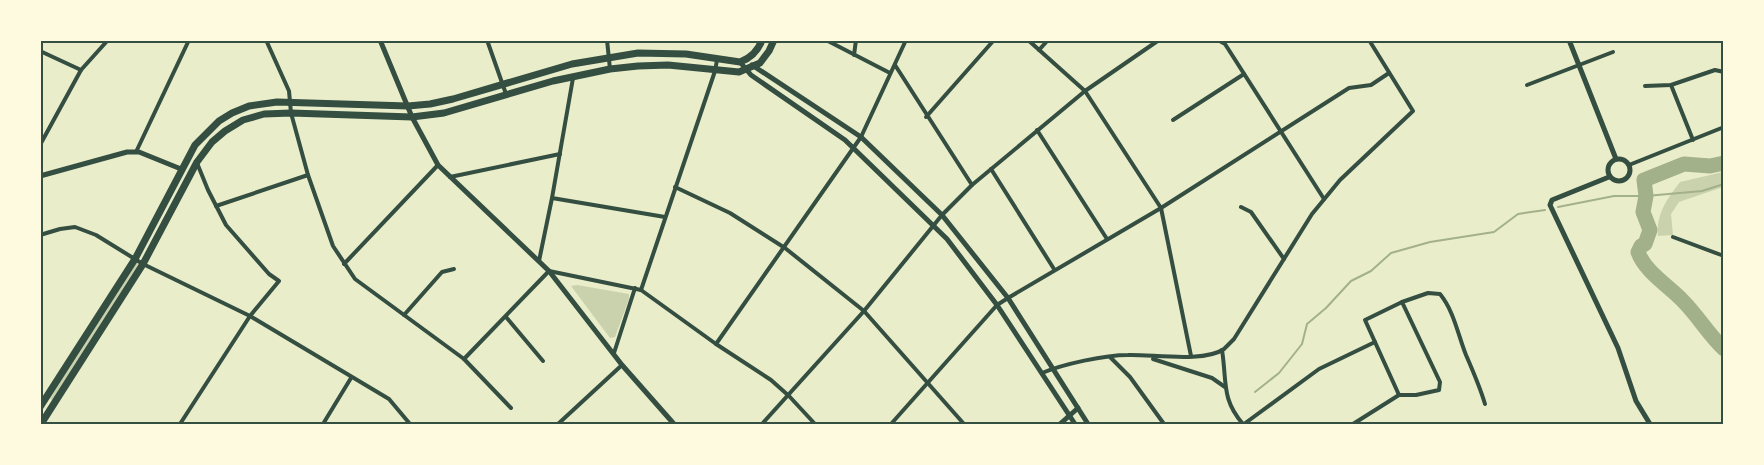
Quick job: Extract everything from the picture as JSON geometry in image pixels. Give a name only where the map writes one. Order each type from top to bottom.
[{"type":"highway","points":[[40,407],[135,259],[195,145],[219,121],[249,106],[291,102],[408,106],[453,99],[572,64],[638,53],[660,53],[740,62],[748,59],[759,49],[762,40]]},
{"type":"highway","points":[[41,424],[143,264],[197,162],[212,142],[243,120],[264,114],[291,113],[412,117],[444,113],[573,76],[610,69],[668,65],[729,72],[745,70],[754,67],[765,57],[774,40]]},
{"type":"street","points":[[40,145],[81,70],[108,40]]},
{"type":"street","points":[[136,152],[189,40]]},
{"type":"street","points":[[266,40],[289,91],[291,113],[308,175],[333,246],[344,264],[355,279],[464,359],[511,408]]},
{"type":"street","points":[[380,40],[412,117],[438,165],[549,271],[613,354],[674,424]]},
{"type":"street","points":[[487,40],[506,94]]},
{"type":"street","points":[[607,40],[610,69]]},
{"type":"street","points":[[826,40],[890,73]]},
{"type":"street","points":[[854,55],[856,40]]},
{"type":"street","points":[[716,344],[861,137],[906,40]]},
{"type":"street","points":[[926,117],[994,40]]},
{"type":"street","points":[[1028,40],[1085,91],[1161,208],[1191,356]]},
{"type":"street","points":[[1039,50],[1048,40]]},
{"type":"street","points":[[762,424],[864,311],[942,215],[972,185],[1085,91],[1159,40]]},
{"type":"street","points":[[1218,40],[1224,42],[1324,199]]},
{"type":"street","points":[[1042,374],[1053,369],[1110,357],[1128,355],[1169,358],[1209,354],[1222,350],[1234,339],[1312,214],[1340,180],[1413,111],[1369,40]]},
{"type":"street","points":[[1569,40],[1616,159]]},
{"type":"street","points":[[40,51],[81,70]]},
{"type":"street","points":[[1527,85],[1613,52]]},
{"type":"street","points":[[748,59],[754,67],[861,137],[942,215],[1008,298],[1088,424]]},
{"type":"street","points":[[641,290],[717,60]]},
{"type":"street","points":[[740,62],[745,70],[854,148],[957,250],[997,305],[1075,424]]},
{"type":"street","points":[[894,64],[926,117],[972,185]]},
{"type":"street","points":[[1645,86],[1671,85],[1715,70],[1724,72]]},
{"type":"street","points":[[891,424],[997,305],[1054,269],[1161,208],[1349,88],[1371,85],[1389,73]]},
{"type":"street","points":[[1173,120],[1244,74]]},
{"type":"street","points":[[539,261],[573,76]]},
{"type":"street","points":[[1671,85],[1693,140]]},
{"type":"street","points":[[1629,165],[1724,127]]},
{"type":"street","points":[[1037,130],[1107,239]]},
{"type":"street","points":[[40,176],[127,152],[136,152],[181,169],[189,176]]},
{"type":"street","points":[[450,177],[560,154]]},
{"type":"street","points":[[1616,159],[1626,161],[1629,165],[1629,176],[1625,180],[1619,182],[1609,177],[1552,200],[1550,205],[1618,348],[1636,401],[1650,424]]},
{"type":"street","points":[[1609,177],[1608,166],[1616,159]]},
{"type":"street","points":[[180,424],[250,316],[279,282],[269,274],[226,225],[197,162]]},
{"type":"street","points":[[344,264],[438,165]]},
{"type":"street","points":[[991,169],[1054,269]]},
{"type":"street","points":[[216,206],[308,175]]},
{"type":"street","points":[[675,187],[730,213],[784,248],[864,311],[964,424]]},
{"type":"street","points":[[552,198],[665,217]]},
{"type":"street","points":[[1241,207],[1251,212],[1284,259]]},
{"type":"street","points":[[40,235],[75,227],[96,235],[143,264],[250,316],[389,399],[410,424]]},
{"type":"street","points":[[1673,237],[1724,256]]},
{"type":"street","points":[[404,315],[442,272],[454,269]]},
{"type":"street","points":[[549,271],[641,290],[771,380],[815,424]]},
{"type":"street","points":[[464,359],[549,271]]},
{"type":"street","points":[[613,354],[634,288]]},
{"type":"street","points":[[1399,395],[1365,320],[1402,302],[1428,293],[1440,294],[1447,303],[1485,404]]},
{"type":"street","points":[[1353,424],[1399,395],[1416,395],[1439,390],[1440,382],[1402,302]]},
{"type":"street","points":[[506,317],[543,361]]},
{"type":"street","points":[[1222,350],[1226,396],[1234,414],[1243,424],[1319,369],[1375,342]]},
{"type":"street","points":[[1144,356],[1212,378],[1226,387]]},
{"type":"street","points":[[1110,357],[1130,377],[1164,424]]},
{"type":"street","points":[[558,424],[622,365]]},
{"type":"street","points":[[323,424],[351,378]]},
{"type":"street","points":[[1060,424],[1078,408]]},
{"type":"green space","points":[[1723,172],[1723,187],[1679,202],[1671,214],[1673,235],[1658,236],[1661,214],[1680,182]]},
{"type":"green space","points":[[137,261],[139,263],[53,400],[50,399],[61,379]]},
{"type":"green space","points":[[577,285],[629,294],[615,337],[610,338],[571,286]]},
{"type":"waterway","points":[[1724,163],[1710,166],[1684,164],[1644,180],[1646,196],[1643,212],[1650,230],[1645,244],[1638,252],[1646,266],[1683,301],[1724,349]]},
{"type":"waterway","points":[[1558,207],[1614,196],[1646,196],[1702,191],[1724,184]]},
{"type":"waterway","points":[[1255,392],[1279,373],[1302,344],[1307,324],[1326,308],[1351,281],[1371,271],[1391,253],[1430,242],[1494,232],[1518,214],[1545,210]]}]
